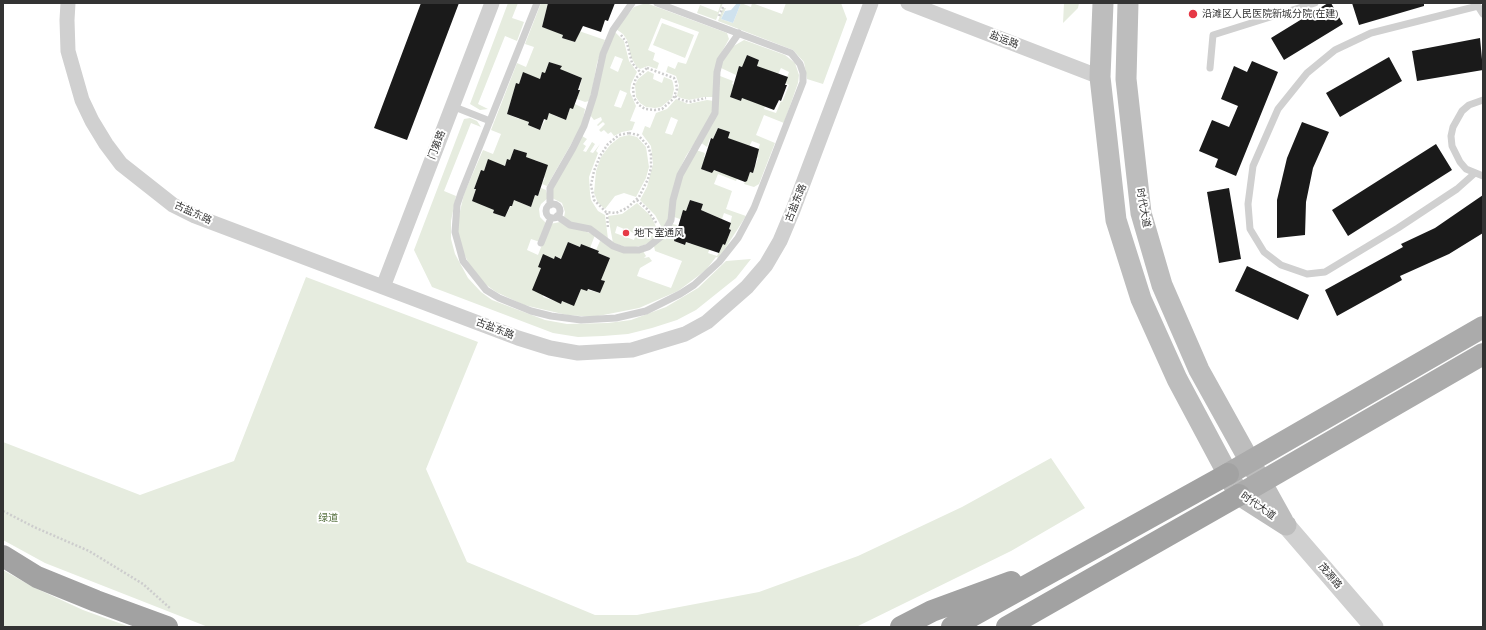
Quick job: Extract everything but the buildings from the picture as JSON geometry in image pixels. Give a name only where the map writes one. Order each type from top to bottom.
[{"type":"highway","points":[[952,627],[1228,474]]},
{"type":"highway","points":[[1007,627],[1240,495]]},
{"type":"highway","points":[[3,556],[37,577],[96,602],[172,620]]},
{"type":"highway","points":[[901,627],[932,611],[1074,559]]},
{"type":"highway","points":[[1028,627],[1088,582]]},
{"type":"main road","name":"时代大道","points":[[1103,3],[1100,77],[1116,220],[1140,299],[1177,380],[1240,495],[1286,525]]},
{"type":"main road","name":"时代大道","points":[[1128,3],[1126,79],[1142,213],[1162,285],[1199,370],[1286,525]]},
{"type":"main road","points":[[1228,474],[1483,327]]},
{"type":"main road","points":[[1240,495],[1483,354]]},
{"type":"street","name":"古盐东路","points":[[68,3],[68,51],[82,100],[106,144],[121,164],[152,190],[173,205],[195,216],[518,338],[550,348],[578,353],[632,350],[685,334],[707,322],[748,287],[766,265],[780,241],[794,208],[871,3]]},
{"type":"street","name":"门第路","points":[[383,287],[492,3]]},
{"type":"street","name":"盐运路","points":[[908,3],[1100,77]]},
{"type":"street","name":"茂源路","points":[[1286,525],[1374,627]]},
{"type":"lane","points":[[537,3],[461,192],[455,220],[459,251],[470,272],[486,290],[499,298],[531,311],[551,316],[567,319],[598,320],[646,311],[675,297],[694,285],[719,262],[738,238],[754,208],[803,82],[803,72],[800,64],[791,53],[657,3]]},
{"type":"lane","points":[[632,3],[613,30],[603,54],[594,95],[584,126],[550,188],[550,205],[546,212],[570,225],[590,229],[613,246],[624,250],[639,250],[648,247],[663,235],[671,220],[673,200],[680,175],[692,152],[711,122],[716,99],[717,72],[720,60],[738,33]]},
{"type":"lane","points":[[1210,68],[1213,35],[1315,3]]},
{"type":"lane","points":[[1475,173],[1444,198],[1325,272],[1307,274],[1280,265],[1264,252],[1250,228],[1248,204],[1253,166],[1278,109],[1307,73],[1335,50],[1371,33],[1477,4],[1483,14]]},
{"type":"lane","points":[[1483,100],[1469,105],[1462,111],[1456,118],[1451,136],[1452,146],[1460,162],[1475,173],[1483,176]]},
{"type":"lane","points":[[452,106],[490,121]]},
{"type":"lane","points":[[541,243],[554,217],[559,212],[555,205],[550,205]]},
{"type":"path","points":[[613,30],[624,39],[630,60],[641,73]]},
{"type":"path","points":[[648,68],[674,78],[676,89],[675,96],[669,105],[662,109],[652,110],[642,107],[636,102],[633,94],[633,84],[641,73],[648,68]]},
{"type":"path","points":[[675,96],[689,102],[710,98],[716,99]]},
{"type":"path","points":[[629,133],[638,135],[644,140],[650,155],[651,168],[648,179],[637,200],[622,212],[611,214],[601,209],[594,200],[592,194],[592,176],[600,156],[619,135],[629,133]]},
{"type":"path","points":[[637,200],[652,215],[663,235]]},
{"type":"path","points":[[3,511],[34,527],[89,551],[143,584],[172,620]]},
{"type":"green space","points":[[508,3],[518,3],[512,18],[524,22],[517,41],[505,36],[478,104],[488,109],[480,110],[470,104]]},
{"type":"green space","points":[[541,3],[548,3],[542,27],[554,31],[565,31],[562,38],[575,42],[579,31],[605,40],[597,63],[589,101],[585,102],[577,99],[582,78],[570,73],[568,79],[559,72],[561,66],[549,62],[545,73],[542,73],[537,85],[523,73],[519,84],[516,84],[507,114],[519,119],[521,113],[529,120],[528,125],[540,130],[551,109],[553,115],[566,120],[570,108],[575,104],[585,109],[582,125],[547,186],[542,184],[545,178],[543,177],[547,165],[535,160],[533,166],[524,160],[527,153],[514,149],[510,160],[507,160],[502,172],[488,160],[484,171],[481,171],[474,189],[476,189],[472,201],[495,208],[493,213],[505,217],[516,196],[520,198],[519,202],[531,207],[535,195],[538,196],[541,188],[546,190],[548,198],[541,204],[539,209],[540,217],[546,223],[540,242],[531,239],[527,250],[538,255],[550,224],[560,222],[595,235],[590,248],[581,244],[580,247],[568,242],[567,261],[555,256],[554,259],[543,255],[543,297],[561,303],[577,287],[600,293],[604,281],[598,279],[599,268],[605,270],[610,258],[598,253],[599,251],[596,250],[600,241],[643,251],[646,256],[644,258],[649,257],[652,261],[640,268],[637,276],[671,288],[682,261],[655,251],[654,246],[666,235],[672,224],[677,225],[676,229],[678,230],[674,241],[684,245],[686,242],[691,244],[695,234],[710,248],[708,253],[717,256],[723,244],[725,245],[731,230],[729,229],[732,216],[724,213],[722,219],[701,210],[703,204],[690,200],[686,211],[683,211],[680,219],[674,217],[675,200],[681,179],[696,150],[705,153],[704,157],[706,157],[701,169],[712,173],[713,170],[719,172],[723,161],[738,176],[736,181],[718,174],[714,184],[732,191],[726,209],[746,216],[719,258],[716,257],[706,270],[678,291],[639,308],[593,317],[567,315],[524,305],[496,292],[485,284],[472,270],[462,250],[458,232],[458,220],[464,194],[483,150],[493,154],[501,134],[491,130],[517,63],[526,67],[534,47],[525,44]]},
{"type":"green space","points":[[646,3],[727,33],[729,39],[719,57],[713,97],[689,100],[677,96],[679,85],[676,76],[666,72],[668,66],[675,69],[678,62],[686,64],[699,32],[661,18],[648,50],[655,53],[653,60],[659,63],[657,69],[648,66],[640,69],[636,66],[631,57],[627,40],[623,34],[616,29],[634,7]]},
{"type":"green space","points":[[721,3],[723,3],[716,20],[697,13],[700,5],[718,12]]},
{"type":"green space","points":[[741,3],[751,7],[752,3],[782,14],[786,3],[841,3],[847,19],[823,84],[807,79],[804,62],[793,50],[718,21],[723,8],[726,8],[721,19],[733,23]]},
{"type":"green space","points":[[1064,3],[1079,3],[1078,8],[1063,23]]},
{"type":"green space","points":[[662,23],[694,35],[685,58],[653,45]]},
{"type":"green space","points":[[615,32],[624,41],[629,61],[637,72],[631,84],[630,92],[636,106],[630,121],[635,122],[632,130],[622,132],[614,136],[611,132],[608,134],[604,130],[601,132],[599,130],[605,124],[603,122],[598,126],[597,125],[602,120],[601,117],[594,120],[590,115],[602,65]],"holes":[[[615,56],[623,59],[618,72],[610,68]],[[620,90],[627,93],[621,108],[614,106]]]},
{"type":"green space","points":[[744,40],[785,55],[795,63],[799,75],[798,83],[784,123],[764,115],[756,135],[775,143],[759,184],[754,187],[744,184],[750,172],[753,173],[758,158],[756,157],[760,144],[752,141],[749,147],[728,138],[730,132],[718,128],[713,139],[710,138],[707,147],[700,142],[712,125],[717,114],[720,76],[733,81],[732,84],[734,85],[730,97],[741,101],[742,98],[766,103],[764,109],[776,113],[781,101],[782,102],[789,85],[785,83],[789,72],[781,68],[778,74],[759,71],[760,67],[757,66],[759,60],[747,55],[742,67],[739,66],[736,75],[721,68],[723,60],[732,47]]},
{"type":"green space","points":[[648,71],[654,74],[653,79],[662,83],[664,77],[672,80],[674,89],[672,98],[661,107],[646,107],[640,103],[636,97],[635,85],[638,79]]},
{"type":"green space","points":[[676,99],[688,104],[707,100],[714,101],[712,113],[707,124],[686,156],[677,175],[668,221],[663,230],[655,215],[640,200],[647,187],[653,164],[651,146],[642,134],[645,126],[650,128],[656,113],[667,109]],"holes":[[[671,117],[678,120],[672,135],[665,133]]]},
{"type":"green space","points":[[470,118],[477,121],[481,127],[471,123],[444,191],[456,196],[451,221],[451,239],[455,254],[468,278],[481,292],[492,300],[545,320],[567,324],[608,323],[631,320],[666,307],[698,288],[726,261],[751,259],[736,278],[696,310],[677,320],[628,334],[578,337],[553,333],[432,287],[414,250],[464,119]]},
{"type":"green space","points":[[629,135],[637,137],[646,147],[649,167],[646,178],[636,197],[624,193],[615,196],[605,209],[598,203],[594,193],[596,171],[601,157],[610,145],[620,137]]},
{"type":"green space","points":[[582,136],[587,139],[583,144],[586,146],[583,151],[586,152],[592,142],[595,144],[590,152],[593,153],[600,144],[596,151],[598,153],[589,177],[590,193],[591,200],[598,211],[605,215],[608,239],[571,223],[564,217],[565,212],[562,203],[552,198],[553,185]]},
{"type":"green space","points":[[637,203],[651,216],[660,235],[651,242],[641,246],[629,248],[613,243],[608,216],[622,214]],"holes":[[[617,226],[636,234],[634,240],[615,233]]]},
{"type":"green space","name":"绿道","points":[[306,277],[478,342],[426,469],[467,562],[595,615],[637,615],[759,592],[858,556],[962,507],[1051,458],[1085,508],[1011,551],[856,627],[208,627],[45,563],[3,540],[3,442],[140,495],[234,461]]},
{"type":"green space","points":[[3,570],[33,587],[83,610],[130,627],[3,627]]},
{"type":"water","points":[[737,3],[741,3],[733,23],[721,19],[725,11],[731,10]]},
{"type":"place","name":"沿滩区人民医院新城分院(在建)","points":[[1193,14]]},
{"type":"place","name":"地下室通风","points":[[626,233]]}]
